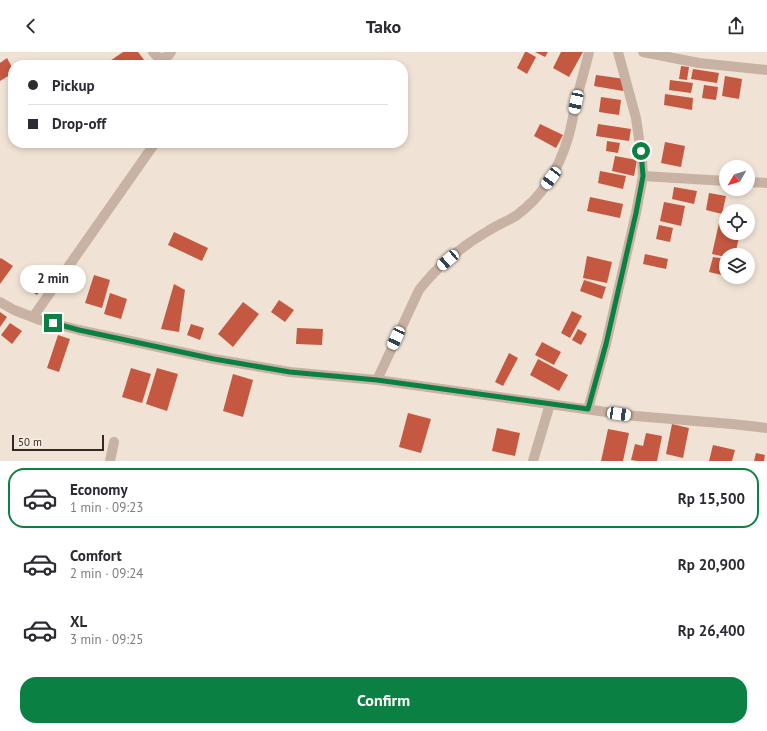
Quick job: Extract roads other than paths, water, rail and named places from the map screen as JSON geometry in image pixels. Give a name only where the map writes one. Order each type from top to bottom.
[{"type":"street","points":[[152,52],[160,59],[168,56],[171,52]]},
{"type":"street","points":[[377,380],[419,290],[427,280],[455,254],[473,240],[516,215],[528,206],[551,178],[560,160],[568,136],[589,52]]},
{"type":"street","points":[[588,409],[606,344],[643,176],[636,118],[618,52]]},
{"type":"street","points":[[643,52],[699,63],[767,70]]},
{"type":"street","points":[[33,317],[151,148]]},
{"type":"street","points":[[643,176],[719,181]]},
{"type":"street","points":[[755,183],[767,184]]},
{"type":"street","points":[[0,302],[14,310],[40,320],[79,330],[214,359],[290,372],[377,380],[635,416],[767,428]]},
{"type":"street","points":[[534,461],[550,404]]},
{"type":"street","points":[[110,461],[114,442]]}]
